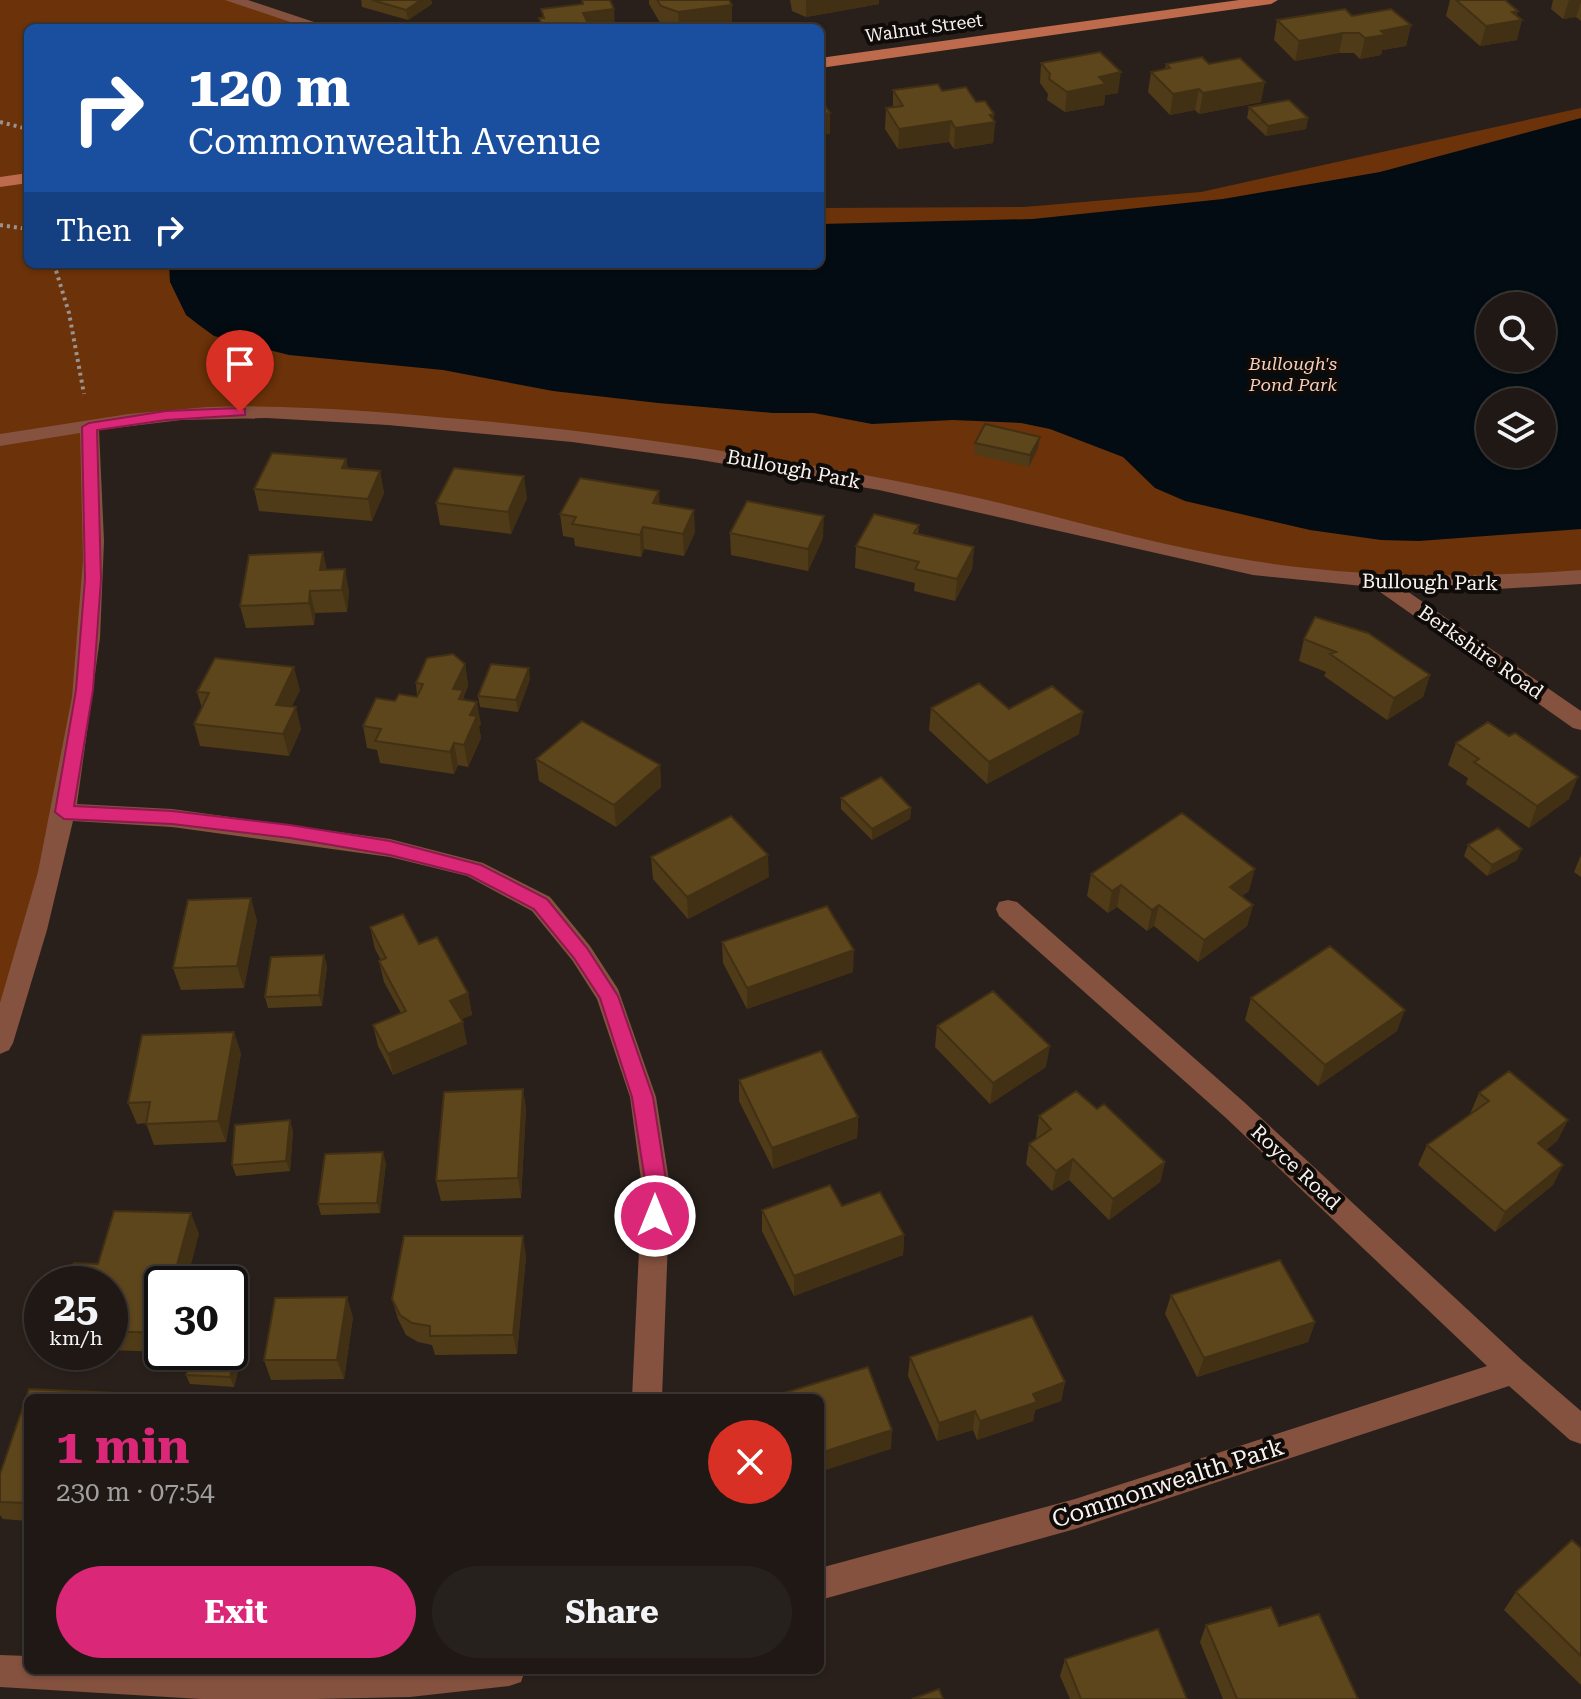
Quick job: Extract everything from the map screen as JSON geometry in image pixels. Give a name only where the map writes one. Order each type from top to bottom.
[{"type":"main road","name":"Walnut Street","points":[[824,62],[1271,0]]},
{"type":"main road","points":[[0,182],[24,179]]},
{"type":"street","points":[[232,0],[311,24]]},
{"type":"street","name":"Bullough Park","points":[[0,440],[175,415],[285,413],[433,422],[723,455],[944,497],[1249,567],[1381,583],[1473,585],[1581,577]]},
{"type":"street","points":[[0,1043],[17,991],[64,812],[85,690],[93,579],[89,427]]},
{"type":"street","name":"Berkshire Road","points":[[1381,583],[1581,722]]},
{"type":"street","points":[[64,812],[187,819],[390,848],[474,869],[541,904],[581,953],[609,996],[643,1097],[656,1187],[647,1394]]},
{"type":"street","name":"Royce Road","points":[[1008,909],[1235,1110],[1513,1371],[1581,1430]]},
{"type":"street","name":"Commonwealth Park","points":[[824,1583],[1075,1514],[1513,1371]]},
{"type":"street","points":[[0,1671],[24,1672]]},
{"type":"street","points":[[52,1674],[226,1684],[410,1681],[473,1674]]},
{"type":"path","points":[[0,122],[24,128]]},
{"type":"path","points":[[0,225],[24,228]]},
{"type":"path","points":[[55,268],[69,313],[89,427]]},
{"type":"green space","name":"Bullough's Pond Park","points":[[0,0],[232,0],[311,24],[24,24],[24,268],[824,268],[824,208],[1024,207],[1201,192],[1581,108],[1581,577],[1302,575],[723,455],[249,412],[90,427],[85,690],[0,1043]]},
{"type":"shaded area","name":"Bullough's Pond Park","points":[[1581,118],[1581,529],[1419,541],[1381,540],[1310,530],[1185,501],[1155,488],[1123,457],[1050,429],[1021,423],[953,420],[872,424],[814,413],[773,413],[553,391],[443,370],[289,355],[214,336],[186,315],[170,282],[169,268],[824,268],[824,224],[1033,219],[1223,199],[1380,172]]},
{"type":"building","points":[[372,0],[421,0],[406,10]]},
{"type":"building","points":[[582,0],[610,0],[614,9],[583,13],[588,24],[541,24],[539,18],[544,18],[541,9],[583,4]]},
{"type":"building","points":[[657,0],[729,0],[732,5],[678,12],[661,6]]},
{"type":"building","points":[[1456,0],[1505,0],[1518,11],[1512,12],[1522,20],[1486,26]]},
{"type":"building","points":[[1345,9],[1352,16],[1391,9],[1411,25],[1381,31],[1386,35],[1365,38],[1359,33],[1343,33],[1299,41],[1277,20]]},
{"type":"building","points":[[1100,52],[1121,72],[1099,77],[1106,84],[1067,92],[1049,79],[1050,74],[1041,63]]},
{"type":"building","points":[[1202,57],[1209,64],[1240,58],[1265,82],[1203,93],[1199,89],[1173,94],[1151,72],[1170,68],[1166,64]]},
{"type":"building","points":[[938,84],[942,91],[966,87],[976,102],[985,101],[994,114],[990,115],[995,122],[955,128],[951,121],[899,129],[886,108],[903,106],[893,90]]},
{"type":"building","points":[[1289,100],[1308,118],[1268,126],[1249,107]]},
{"type":"building","points":[[985,424],[1040,437],[1030,455],[975,443]]},
{"type":"building","points":[[272,453],[346,459],[342,468],[380,471],[368,499],[254,489]]},
{"type":"building","points":[[454,468],[524,476],[508,512],[436,503]]},
{"type":"building","points":[[580,478],[659,491],[653,503],[694,510],[683,534],[643,527],[640,535],[572,524],[576,517],[560,514]]},
{"type":"building","points":[[747,501],[824,516],[808,549],[730,533]]},
{"type":"building","points":[[874,514],[919,525],[914,533],[974,547],[957,579],[915,569],[919,562],[856,546]]},
{"type":"building","points":[[323,552],[320,570],[345,569],[342,590],[310,591],[309,603],[240,606],[249,555]]},
{"type":"building","points":[[1315,617],[1368,633],[1430,675],[1394,698],[1330,654],[1336,652],[1304,639]]},
{"type":"building","points":[[453,654],[465,664],[453,689],[463,690],[459,699],[477,702],[470,715],[477,716],[464,745],[454,743],[450,752],[375,741],[381,729],[363,726],[376,698],[395,701],[399,694],[417,697],[423,684],[416,683],[427,658]]},
{"type":"building","points":[[215,658],[294,667],[276,705],[296,707],[283,734],[194,724],[209,693],[197,692]]},
{"type":"building","points":[[491,664],[529,668],[516,700],[478,696]]},
{"type":"building","points":[[979,683],[1009,709],[1052,686],[1083,712],[989,762],[931,708]]},
{"type":"building","points":[[582,721],[660,765],[614,805],[536,759]]},
{"type":"building","points":[[1488,722],[1509,736],[1515,733],[1578,777],[1537,806],[1474,762],[1479,759],[1456,743]]},
{"type":"building","points":[[881,777],[911,808],[872,829],[841,798]]},
{"type":"building","points":[[1182,813],[1255,869],[1230,887],[1253,905],[1204,940],[1159,905],[1152,910],[1121,885],[1112,891],[1091,874]]},
{"type":"building","points":[[731,816],[768,855],[687,897],[651,857]]},
{"type":"building","points":[[1498,828],[1522,849],[1492,865],[1468,845]]},
{"type":"building","points":[[251,898],[237,966],[173,968],[188,900]]},
{"type":"building","points":[[827,906],[854,950],[747,988],[722,942]]},
{"type":"building","points":[[403,914],[419,944],[437,937],[468,993],[450,1001],[463,1022],[388,1054],[373,1025],[406,1011],[379,961],[386,958],[370,927]]},
{"type":"building","points":[[1330,946],[1405,1010],[1325,1065],[1251,998]]},
{"type":"building","points":[[324,955],[319,995],[265,997],[271,957]]},
{"type":"building","points":[[993,991],[1050,1046],[993,1083],[937,1026]]},
{"type":"building","points":[[234,1032],[218,1121],[146,1124],[150,1102],[128,1103],[142,1035]]},
{"type":"building","points":[[821,1051],[858,1117],[772,1148],[739,1080]]},
{"type":"building","points":[[1509,1071],[1568,1120],[1538,1143],[1563,1165],[1505,1212],[1427,1145],[1489,1101],[1479,1093]]},
{"type":"building","points":[[523,1089],[518,1178],[436,1181],[444,1092]]},
{"type":"building","points":[[1076,1091],[1097,1109],[1104,1104],[1165,1162],[1113,1199],[1073,1159],[1056,1171],[1029,1144],[1051,1129],[1039,1116]]},
{"type":"building","points":[[290,1120],[286,1161],[232,1165],[235,1125]]},
{"type":"building","points":[[383,1152],[377,1203],[318,1204],[325,1154]]},
{"type":"building","points":[[830,1185],[842,1206],[880,1192],[904,1235],[794,1276],[762,1210]]},
{"type":"building","points":[[114,1211],[191,1213],[177,1266],[144,1266],[144,1332],[128,1332],[128,1266],[73,1266],[74,1263],[98,1264]]},
{"type":"building","points":[[404,1236],[523,1236],[513,1335],[430,1336],[430,1326],[412,1323],[400,1315],[392,1299]]},
{"type":"building","points":[[1280,1260],[1315,1322],[1204,1358],[1171,1295]]},
{"type":"building","points":[[347,1297],[337,1360],[264,1360],[275,1298]]},
{"type":"building","points":[[1032,1316],[1065,1382],[1033,1394],[1037,1402],[980,1421],[975,1411],[939,1423],[910,1357]]},
{"type":"building","points":[[868,1367],[892,1430],[824,1452],[824,1394],[781,1394]]},
{"type":"building","points":[[187,1370],[232,1370],[230,1377],[186,1375]]},
{"type":"building","points":[[29,1389],[116,1393],[116,1394],[27,1394]]},
{"type":"building","points":[[24,1404],[24,1503],[0,1502],[0,1474]]},
{"type":"building","points":[[1572,1540],[1581,1548],[1581,1656],[1516,1592]]},
{"type":"building","points":[[1271,1607],[1279,1626],[1319,1614],[1358,1699],[1237,1699],[1206,1625]]},
{"type":"building","points":[[1158,1629],[1187,1699],[1081,1699],[1065,1659]]},
{"type":"building","points":[[939,1689],[943,1699],[912,1699]]},
{"type":"route","points":[[240,412],[166,416],[89,427],[93,579],[85,690],[64,812],[172,818],[390,848],[474,869],[541,904],[581,953],[609,996],[643,1097],[656,1187],[655,1216]]}]
